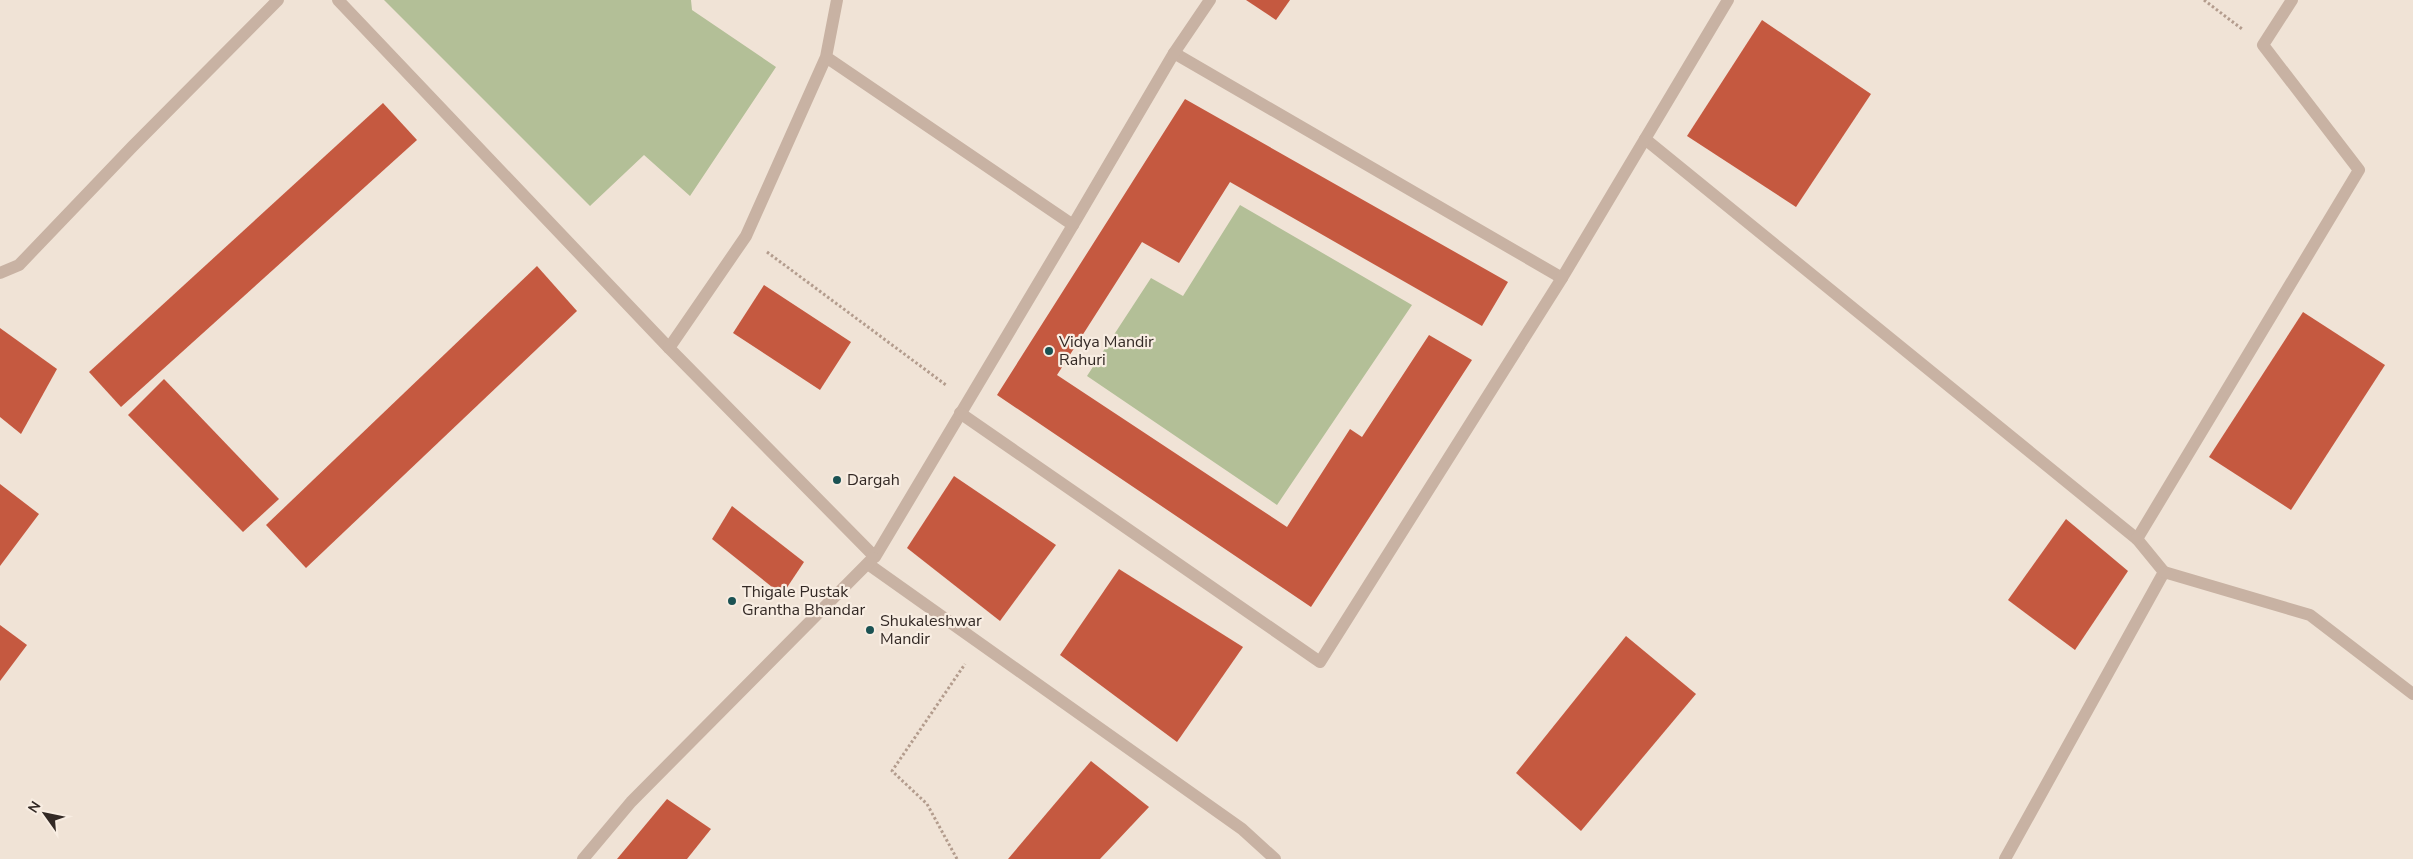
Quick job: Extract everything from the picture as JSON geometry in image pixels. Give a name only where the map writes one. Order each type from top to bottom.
[{"type":"street","points":[[0,273],[19,265],[132,147],[278,0]]},
{"type":"street","points":[[338,0],[871,560],[979,643],[1242,829],[1274,859]]},
{"type":"street","points":[[669,348],[746,236],[826,57],[837,0]]},
{"type":"street","points":[[583,859],[631,802],[871,560],[1174,54],[1210,0]]},
{"type":"street","points":[[960,413],[1320,662],[1562,278],[1728,0]]},
{"type":"street","points":[[2137,539],[2359,170],[2263,45],[2292,0]]},
{"type":"street","points":[[1174,54],[1562,278]]},
{"type":"street","points":[[826,57],[1072,225]]},
{"type":"street","points":[[1645,139],[2137,539],[2164,572],[2310,615],[2413,694]]},
{"type":"street","points":[[2005,859],[2164,572]]},
{"type":"path","points":[[2204,0],[2263,45]]},
{"type":"path","points":[[746,236],[967,401]]},
{"type":"path","points":[[956,859],[927,804],[892,771],[979,643]]},
{"type":"green space","points":[[384,0],[691,0],[692,10],[776,67],[690,196],[644,155],[590,206]]},
{"type":"green space","points":[[1240,205],[1412,305],[1277,505],[1087,376],[1151,278],[1183,296]]},
{"type":"building","points":[[1246,0],[1290,0],[1276,20]]},
{"type":"building","points":[[1762,20],[1871,94],[1796,207],[1687,136]]},
{"type":"building","name":"Vidya Mandir Rahuri","points":[[1185,99],[1508,282],[1482,326],[1230,182],[1179,263],[1142,242],[1057,375],[1287,527],[1350,429],[1362,437],[1429,335],[1472,360],[1311,607],[997,395]]},
{"type":"building","points":[[383,103],[417,140],[121,407],[89,372]]},
{"type":"building","points":[[537,266],[577,311],[306,568],[266,525]]},
{"type":"building","points":[[764,285],[851,342],[820,390],[733,333]]},
{"type":"building","points":[[2303,312],[2385,365],[2291,510],[2209,457]]},
{"type":"building","points":[[0,328],[57,369],[21,434],[0,417]]},
{"type":"building","points":[[164,379],[279,499],[243,532],[128,415]]},
{"type":"building","points":[[954,476],[1056,545],[1000,621],[907,548]]},
{"type":"building","points":[[0,484],[39,514],[0,566]]},
{"type":"building","points":[[732,506],[804,562],[782,595],[712,539]]},
{"type":"building","points":[[2066,519],[2128,571],[2075,650],[2008,600]]},
{"type":"building","points":[[1119,569],[1243,647],[1177,742],[1060,655]]},
{"type":"building","points":[[0,625],[27,645],[0,681]]},
{"type":"building","points":[[1626,636],[1696,694],[1581,831],[1516,773]]},
{"type":"building","points":[[1091,761],[1149,807],[1100,859],[1008,859]]},
{"type":"building","points":[[667,799],[711,829],[687,859],[617,859]]},
{"type":"place","name":"Vidya Mandir Rahuri","points":[[1049,351]]},
{"type":"place","name":"Dargah","points":[[837,480]]},
{"type":"place","name":"Thigale Pustak Grantha Bhandar","points":[[732,601]]},
{"type":"place","name":"Shukaleshwar Mandir","points":[[870,630]]}]
